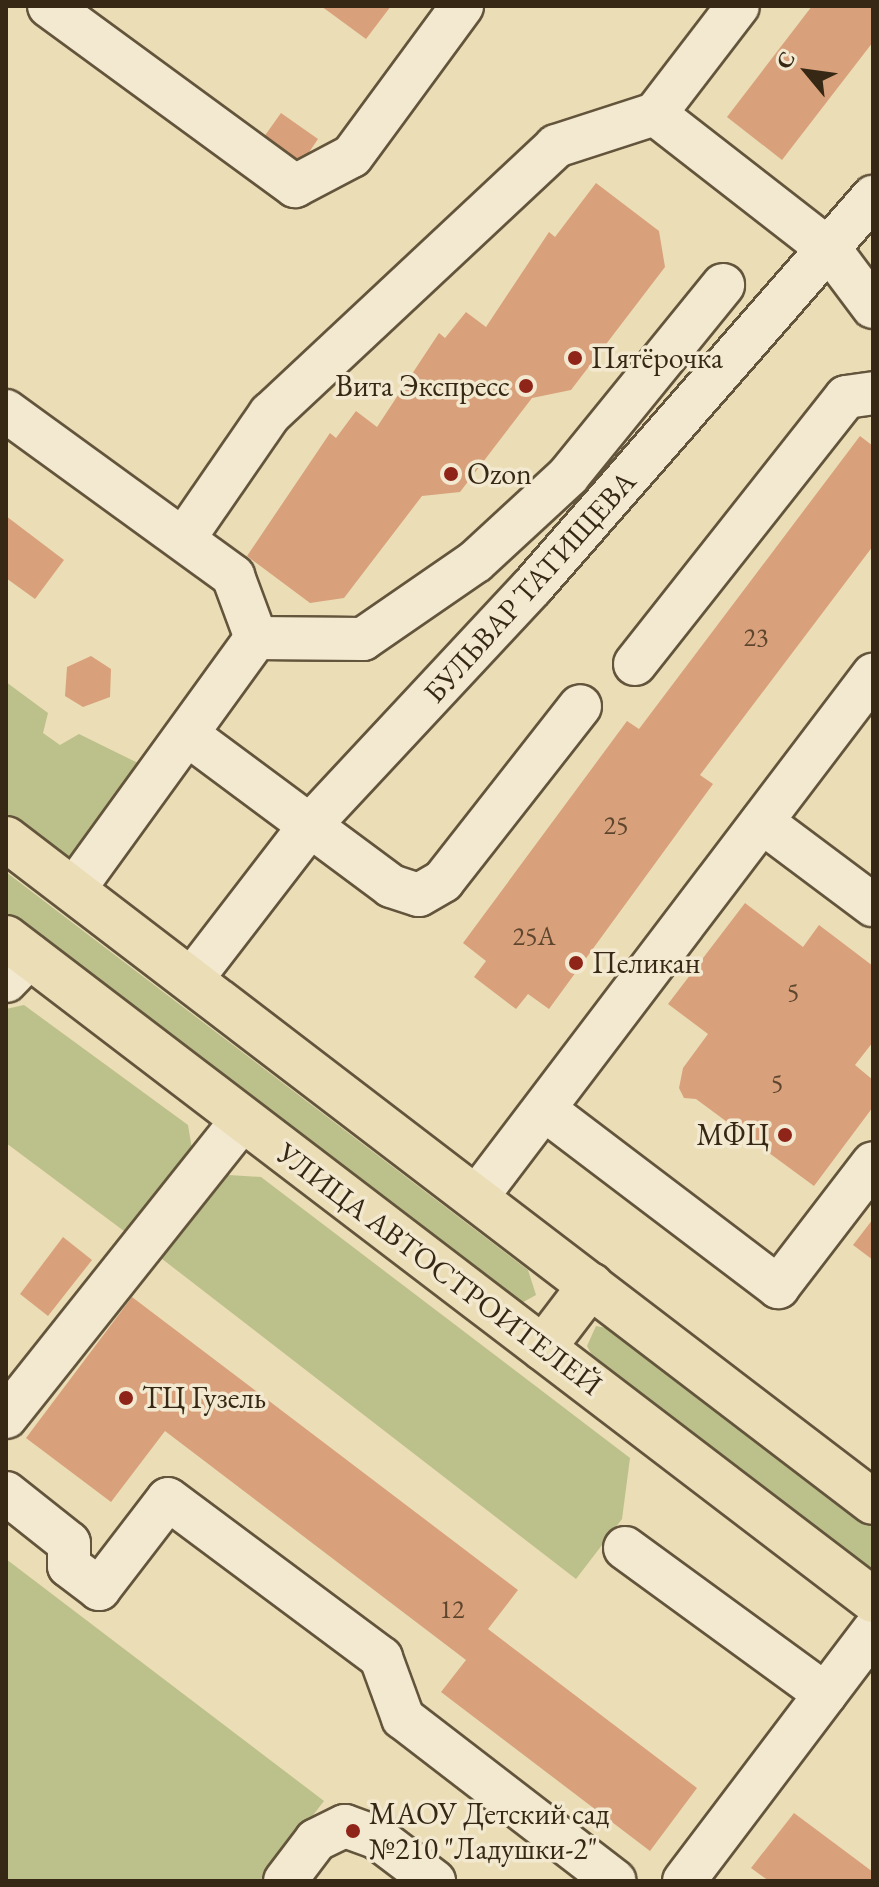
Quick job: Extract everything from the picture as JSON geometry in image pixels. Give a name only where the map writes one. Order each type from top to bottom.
[{"type":"main road","points":[[6,839],[873,1502]]},
{"type":"main road","name":"УЛИЦА АВТОСТРОИТЕЛЕЙ","points":[[14,958],[243,1119],[873,1600]]},
{"type":"main road","points":[[543,1348],[591,1285]]},
{"type":"street","points":[[49,6],[295,186],[352,156],[462,6]]},
{"type":"street","points":[[185,537],[270,414],[556,146],[655,114],[738,6]]},
{"type":"street","points":[[655,114],[831,251],[873,307]]},
{"type":"street","name":"БУЛЬВАР ТАТИЩЕВА","points":[[191,980],[311,824],[831,251],[873,197]]},
{"type":"street","points":[[256,638],[363,639],[476,561],[568,476],[723,285]]},
{"type":"street","points":[[635,664],[846,397],[873,393]]},
{"type":"street","points":[[6,411],[185,537],[233,576],[256,638]]},
{"type":"street","points":[[73,891],[256,638]]},
{"type":"street","points":[[476,1198],[873,675]]},
{"type":"street","points":[[188,735],[391,886],[419,895],[443,881],[580,706]]},
{"type":"street","points":[[762,822],[873,905]]},
{"type":"street","points":[[545,1110],[778,1287],[873,1163]]},
{"type":"street","points":[[6,1417],[243,1119]]},
{"type":"street","points":[[6,1493],[69,1543],[69,1566],[99,1589],[168,1499],[381,1658],[403,1718],[615,1881]]},
{"type":"street","points":[[625,1548],[825,1694]]},
{"type":"street","points":[[684,1881],[873,1631]]},
{"type":"street","points":[[285,1881],[316,1840],[345,1826],[376,1837],[434,1881]]},
{"type":"green space","points":[[6,682],[48,713],[43,733],[60,745],[79,734],[142,765],[67,861],[6,828]]},
{"type":"green space","points":[[6,872],[528,1270],[536,1295],[518,1305],[6,918]]},
{"type":"green space","points":[[24,1005],[188,1125],[193,1155],[132,1237],[6,1143],[6,1009]]},
{"type":"green space","points":[[229,1175],[261,1177],[630,1458],[622,1519],[576,1579],[157,1255],[210,1186]]},
{"type":"green space","points":[[596,1326],[617,1330],[873,1528],[873,1575],[595,1361],[587,1346]]},
{"type":"green space","points":[[6,1559],[324,1801],[262,1881],[6,1881]]},
{"type":"building","points":[[321,6],[391,6],[366,39]]},
{"type":"building","points":[[812,6],[873,6],[873,42],[782,160],[727,117]]},
{"type":"building","points":[[281,113],[318,139],[299,167],[261,141]]},
{"type":"building","points":[[596,183],[659,231],[665,267],[571,390],[532,398],[460,492],[422,496],[344,598],[310,603],[247,556],[330,433],[336,438],[356,411],[377,427],[439,333],[445,338],[466,312],[486,327],[549,232],[555,237]]},
{"type":"building","points":[[860,436],[873,446],[873,546],[700,775],[713,784],[549,1009],[528,994],[516,1009],[474,977],[486,961],[463,943],[627,721],[639,729]]},
{"type":"building","points":[[6,516],[64,560],[35,599],[6,578]]},
{"type":"building","points":[[91,656],[111,669],[110,697],[83,707],[65,696],[67,667]]},
{"type":"building","points":[[745,903],[803,947],[819,925],[873,966],[873,1042],[855,1065],[873,1080],[873,1107],[814,1186],[696,1099],[684,1098],[679,1088],[683,1068],[708,1034],[668,1004]]},
{"type":"building","points":[[873,1219],[873,1260],[853,1245]]},
{"type":"building","points":[[63,1237],[92,1260],[48,1316],[20,1294]]},
{"type":"building","points":[[132,1297],[518,1590],[488,1629],[697,1788],[650,1851],[441,1692],[466,1660],[165,1431],[111,1502],[26,1438]]},
{"type":"building","points":[[794,1813],[873,1872],[873,1881],[769,1881],[751,1868]]},
{"type":"place","name":"Пятёрочка","points":[[575,358]]},
{"type":"place","name":"Вита Экспресс","points":[[526,386]]},
{"type":"place","name":"Ozon","points":[[451,474]]},
{"type":"place","name":"Пеликан","points":[[576,963]]},
{"type":"place","name":"МФЦ","points":[[785,1135]]},
{"type":"place","name":"ТЦ Гузель","points":[[126,1398]]},
{"type":"place","name":"МАОУ Детский сад №210 \"Ладушки-2\"","points":[[353,1831]]}]
